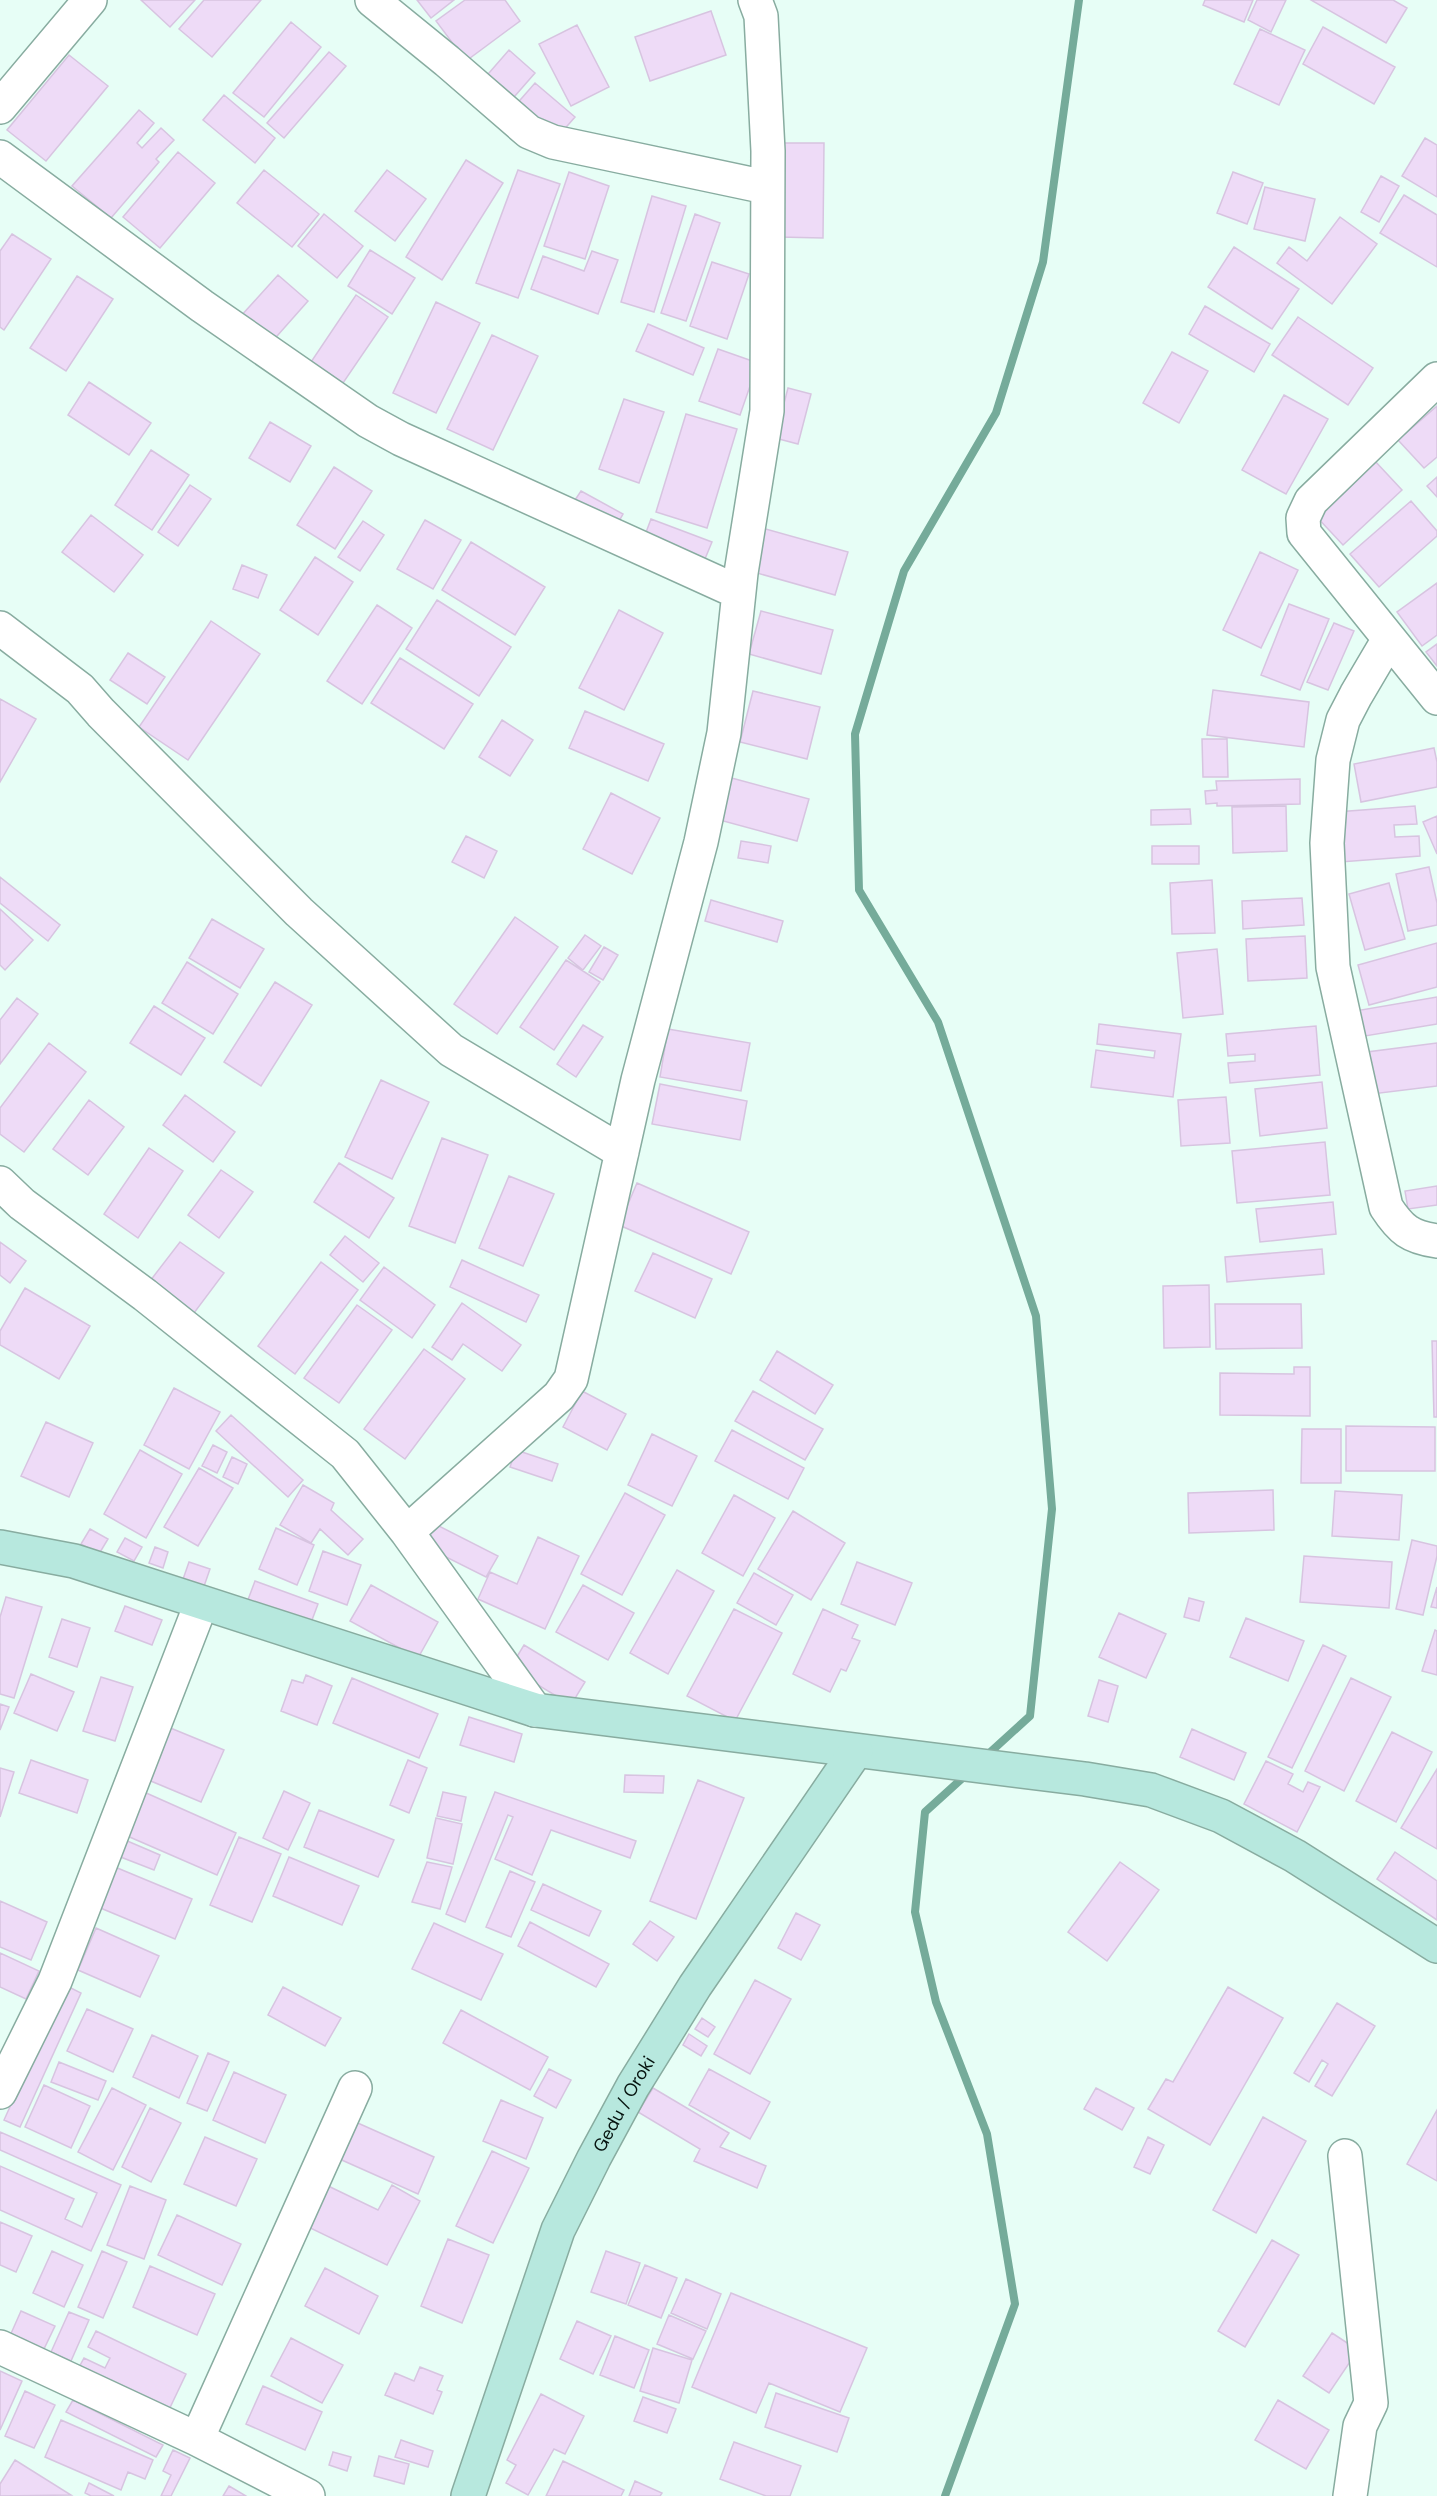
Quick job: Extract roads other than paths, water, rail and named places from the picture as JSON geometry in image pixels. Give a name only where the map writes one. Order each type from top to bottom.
[{"type":"street","points":[[0,107],[90,0]]},
{"type":"street","points":[[372,0],[529,132],[553,142],[766,188]]},
{"type":"street","points":[[407,1532],[559,1396],[571,1379],[638,1080],[701,843],[724,733],[738,592],[767,411],[766,188],[768,151],[761,16],[755,0]]},
{"type":"street","points":[[0,157],[202,306],[368,421],[401,439],[738,592]]},
{"type":"street","points":[[1437,379],[1311,501],[1303,518],[1304,533],[1437,698]]},
{"type":"street","points":[[0,628],[80,689],[101,713],[299,912],[451,1050],[622,1152]]},
{"type":"street","points":[[1389,639],[1343,720],[1333,760],[1327,843],[1333,967],[1386,1207],[1398,1226],[1418,1238],[1437,1241]]},
{"type":"street","points":[[0,1183],[22,1204],[145,1295],[345,1454],[407,1532],[535,1710]]},
{"type":"street","points":[[0,1547],[74,1561],[201,1604],[535,1710],[913,1756],[1151,1790],[1221,1816],[1295,1856],[1437,1946]]},
{"type":"street","points":[[0,2092],[55,1982],[201,1604]]},
{"type":"street","name":"Gedu / Oroki","points":[[468,2496],[558,2230],[594,2158],[633,2086],[695,1986],[856,1750]]},
{"type":"street","points":[[197,2439],[355,2088]]},
{"type":"street","points":[[1345,2156],[1371,2403],[1360,2426],[1350,2496]]},
{"type":"street","points":[[0,2347],[197,2439],[308,2496]]},
{"type":"waterway","points":[[985,1757],[1030,1716],[1052,1509],[1036,1316],[938,1022],[859,890],[855,734],[904,571],[996,413],[1043,262],[1079,0]]},
{"type":"waterway","points":[[945,2496],[1015,2304],[987,2134],[936,2002],[915,1912],[925,1812],[967,1774]]}]
